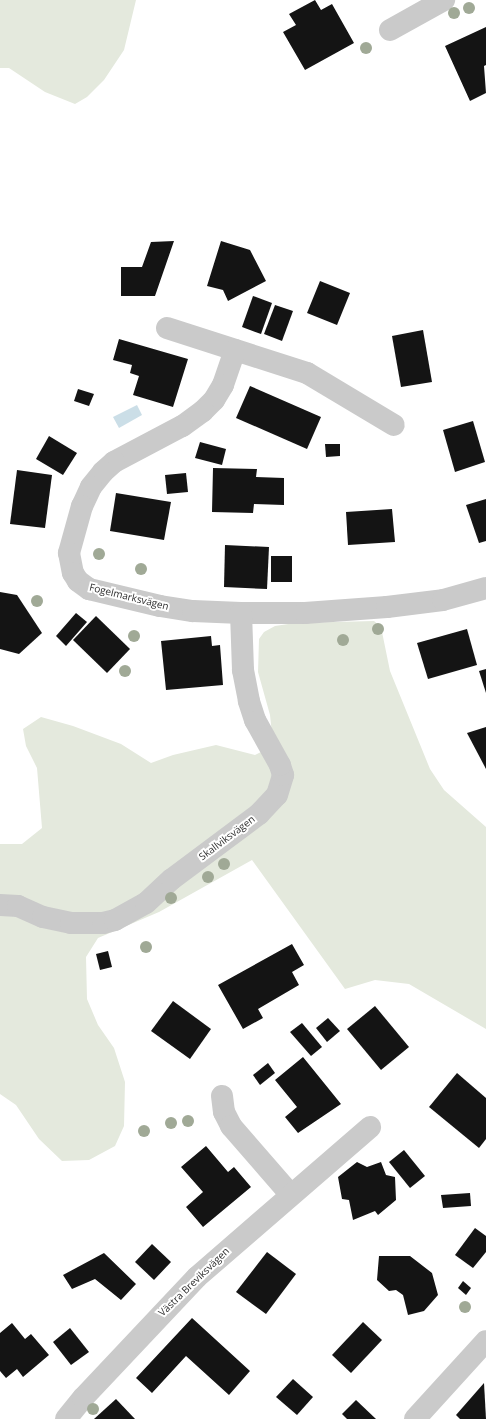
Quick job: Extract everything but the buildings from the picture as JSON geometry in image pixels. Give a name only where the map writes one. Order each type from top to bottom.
[{"type":"street","points":[[390,30],[444,0]]},
{"type":"street","points":[[167,328],[306,373],[394,425]]},
{"type":"street","name":"Fogelmarksvägen","points":[[235,350],[223,385],[214,400],[203,411],[182,426],[114,462],[102,472],[82,506],[69,553],[73,573],[78,581],[89,589],[193,611],[241,613],[305,613],[387,607],[443,600],[486,588]]},
{"type":"street","name":"Skallviksvägen","points":[[0,904],[18,906],[43,917],[71,923],[103,923],[115,920],[146,903],[172,879],[259,814],[277,796],[283,775],[280,765],[255,720],[249,701],[244,670],[241,613]]},
{"type":"street","points":[[222,1096],[224,1112],[231,1126],[291,1195]]},
{"type":"street","name":"Västra Breviksvägen","points":[[66,1419],[83,1398],[197,1277],[370,1127]]},
{"type":"street","points":[[415,1419],[486,1341]]},
{"type":"shaded area","points":[[0,0],[136,0],[124,50],[104,80],[87,97],[75,104],[45,92],[9,68],[0,68]]},
{"type":"shaded area","points":[[137,405],[142,415],[119,428],[113,417]]},
{"type":"shaded area","points":[[374,621],[381,627],[390,671],[430,769],[444,790],[486,827],[486,1029],[409,984],[375,980],[345,989],[252,860],[159,912],[98,938],[86,957],[87,999],[98,1025],[114,1048],[125,1082],[124,1126],[115,1146],[89,1160],[62,1161],[39,1139],[16,1105],[0,1094],[0,844],[22,844],[42,828],[37,768],[26,746],[23,729],[41,717],[73,726],[121,744],[151,763],[173,755],[216,745],[255,755],[263,751],[272,734],[270,715],[258,672],[259,639],[264,632],[275,626],[295,623]]}]
